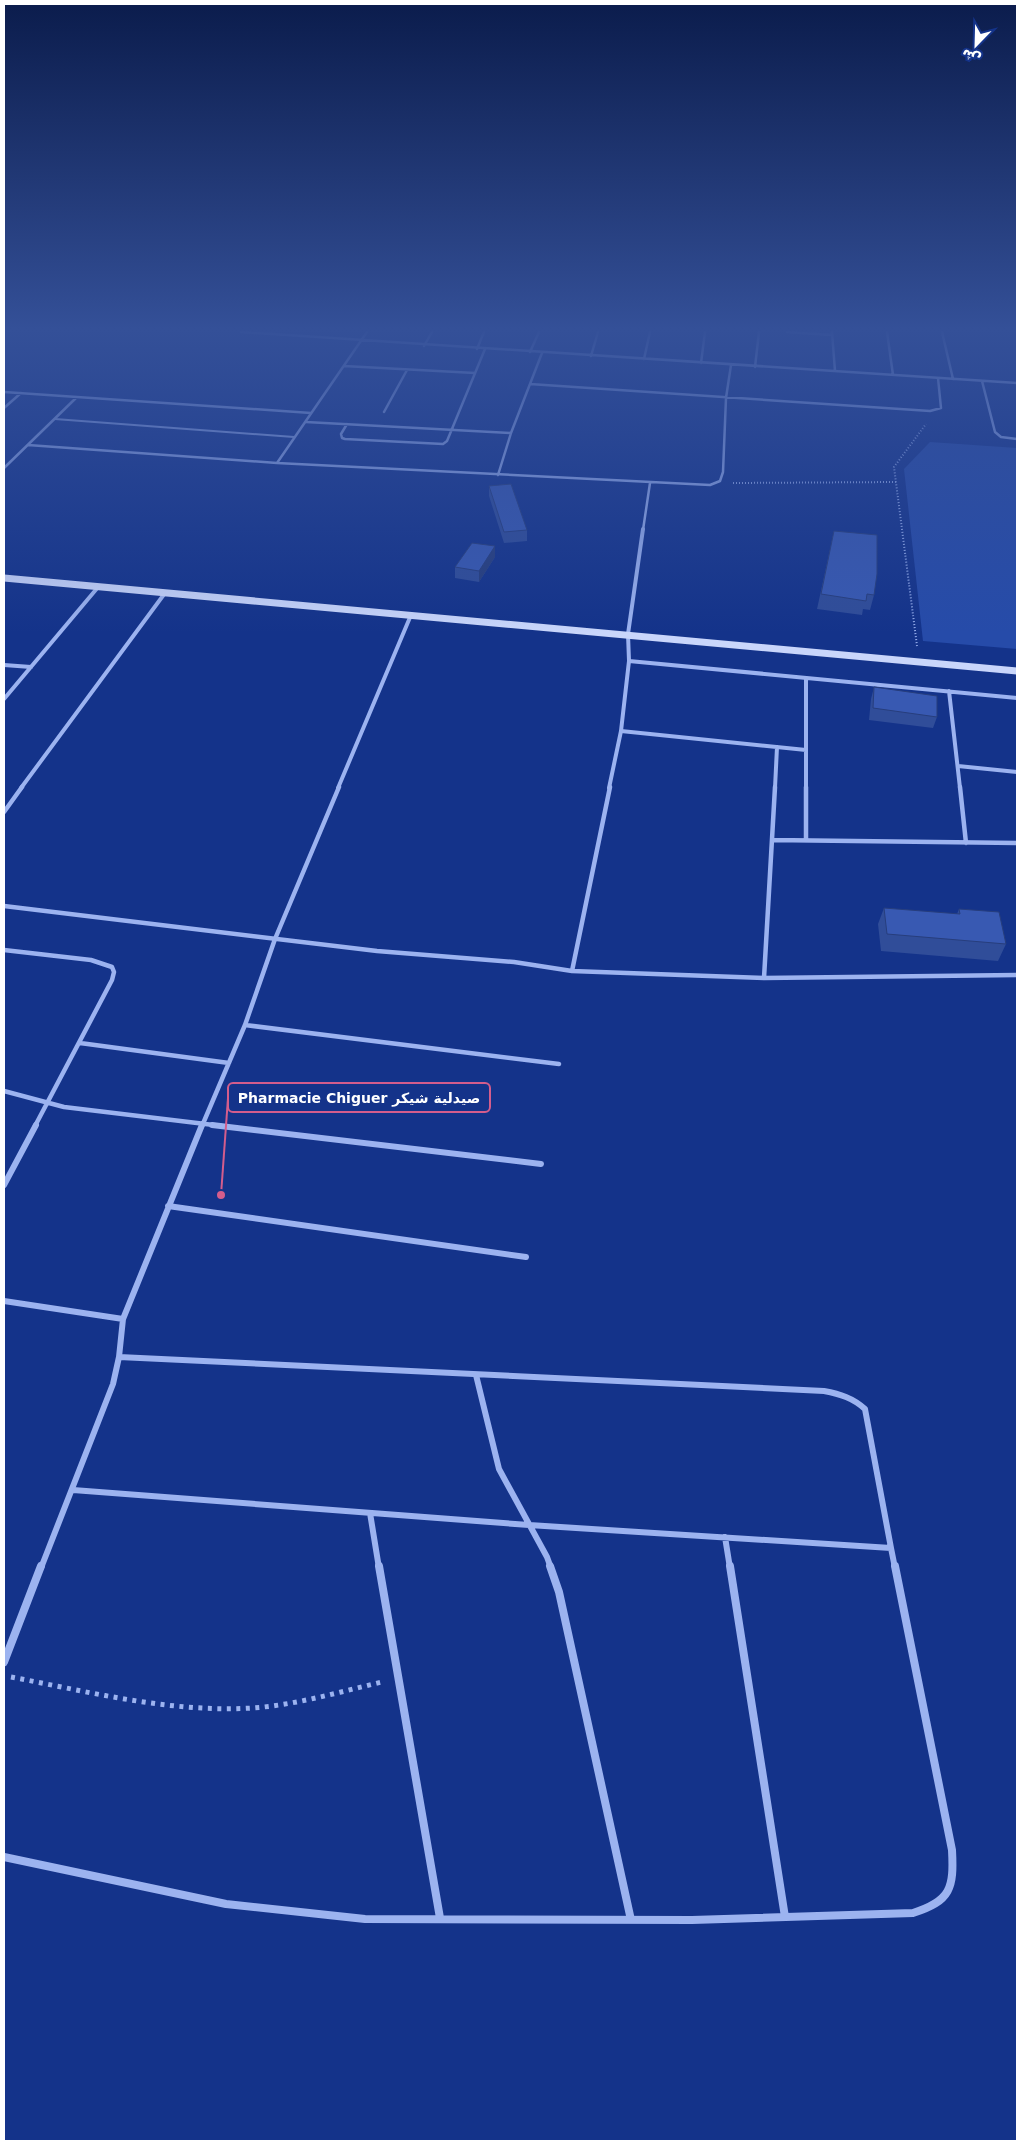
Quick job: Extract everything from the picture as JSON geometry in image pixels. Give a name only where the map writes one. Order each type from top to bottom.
[{"type":"main road","points":[[4,578],[1017,671]]},
{"type":"street","points":[[4,468],[41,432]]},
{"type":"street","points":[[277,463],[298,432]]},
{"type":"street","points":[[342,432],[342,438],[345,439],[435,445],[445,443],[450,432]]},
{"type":"street","points":[[493,432],[511,433],[498,475]]},
{"type":"street","points":[[28,445],[277,463],[702,486],[717,484],[720,481],[723,472],[725,432]]},
{"type":"street","points":[[995,432],[1000,437],[1017,439]]},
{"type":"street","points":[[572,971],[621,731],[628,661],[628,634],[650,483]]},
{"type":"street","points":[[4,699],[99,586]]},
{"type":"street","points":[[5,810],[165,593]]},
{"type":"street","points":[[4,1662],[113,1384],[119,1357],[123,1319],[168,1206],[245,1025],[275,939],[412,615]]},
{"type":"street","points":[[628,661],[1017,698]]},
{"type":"street","points":[[4,664],[30,667]]},
{"type":"street","points":[[806,678],[806,840]]},
{"type":"street","points":[[949,691],[966,842]]},
{"type":"street","points":[[621,731],[806,750]]},
{"type":"street","points":[[764,978],[776,747]]},
{"type":"street","points":[[958,766],[1017,772]]},
{"type":"street","points":[[772,840],[1017,843]]},
{"type":"street","points":[[4,906],[378,951],[514,962],[572,971],[764,978],[1017,975]]},
{"type":"street","points":[[4,950],[91,960],[112,967],[114,972],[112,980],[80,1043],[4,1185]]},
{"type":"street","points":[[245,1025],[558,1064]]},
{"type":"street","points":[[80,1043],[228,1063]]},
{"type":"street","points":[[4,1092],[31,1097],[46,1104],[202,1125],[541,1164]]},
{"type":"street","points":[[168,1206],[526,1257]]},
{"type":"street","points":[[4,1301],[123,1319]]},
{"type":"street","points":[[4,1857],[226,1904],[365,1919],[692,1920],[913,1913],[934,1907],[949,1895],[954,1876],[952,1850],[891,1548],[869,1426],[865,1409],[856,1400],[842,1394],[824,1390],[119,1357]]},
{"type":"street","points":[[476,1375],[499,1469],[547,1557],[559,1592],[631,1920]]},
{"type":"street","points":[[73,1490],[529,1525],[891,1548]]},
{"type":"street","points":[[370,1513],[440,1918]]},
{"type":"street","points":[[725,1537],[785,1917]]},
{"type":"lane","points":[[229,432],[294,437]]},
{"type":"path","points":[[919,662],[894,467],[920,432]]},
{"type":"path","points":[[717,484],[896,482]]},
{"type":"path","points":[[4,1676],[164,1704],[206,1709],[253,1708],[296,1702],[397,1678]]},
{"type":"shaded area","points":[[930,442],[1017,448],[1017,649],[923,641],[904,469]]},
{"type":"building","points":[[511,484],[527,530],[504,532],[489,486]]},
{"type":"building","points":[[834,531],[877,535],[877,574],[874,595],[867,594],[866,601],[821,594]]},
{"type":"building","points":[[472,543],[495,546],[479,571],[455,567]]},
{"type":"building","points":[[874,687],[937,696],[937,717],[873,708]]},
{"type":"building","points":[[884,908],[960,914],[959,909],[999,912],[1006,944],[887,934]]},
{"type":"place","name":"Pharmacie Chiguer صيدلية شيكر","points":[[221,1195]]}]
